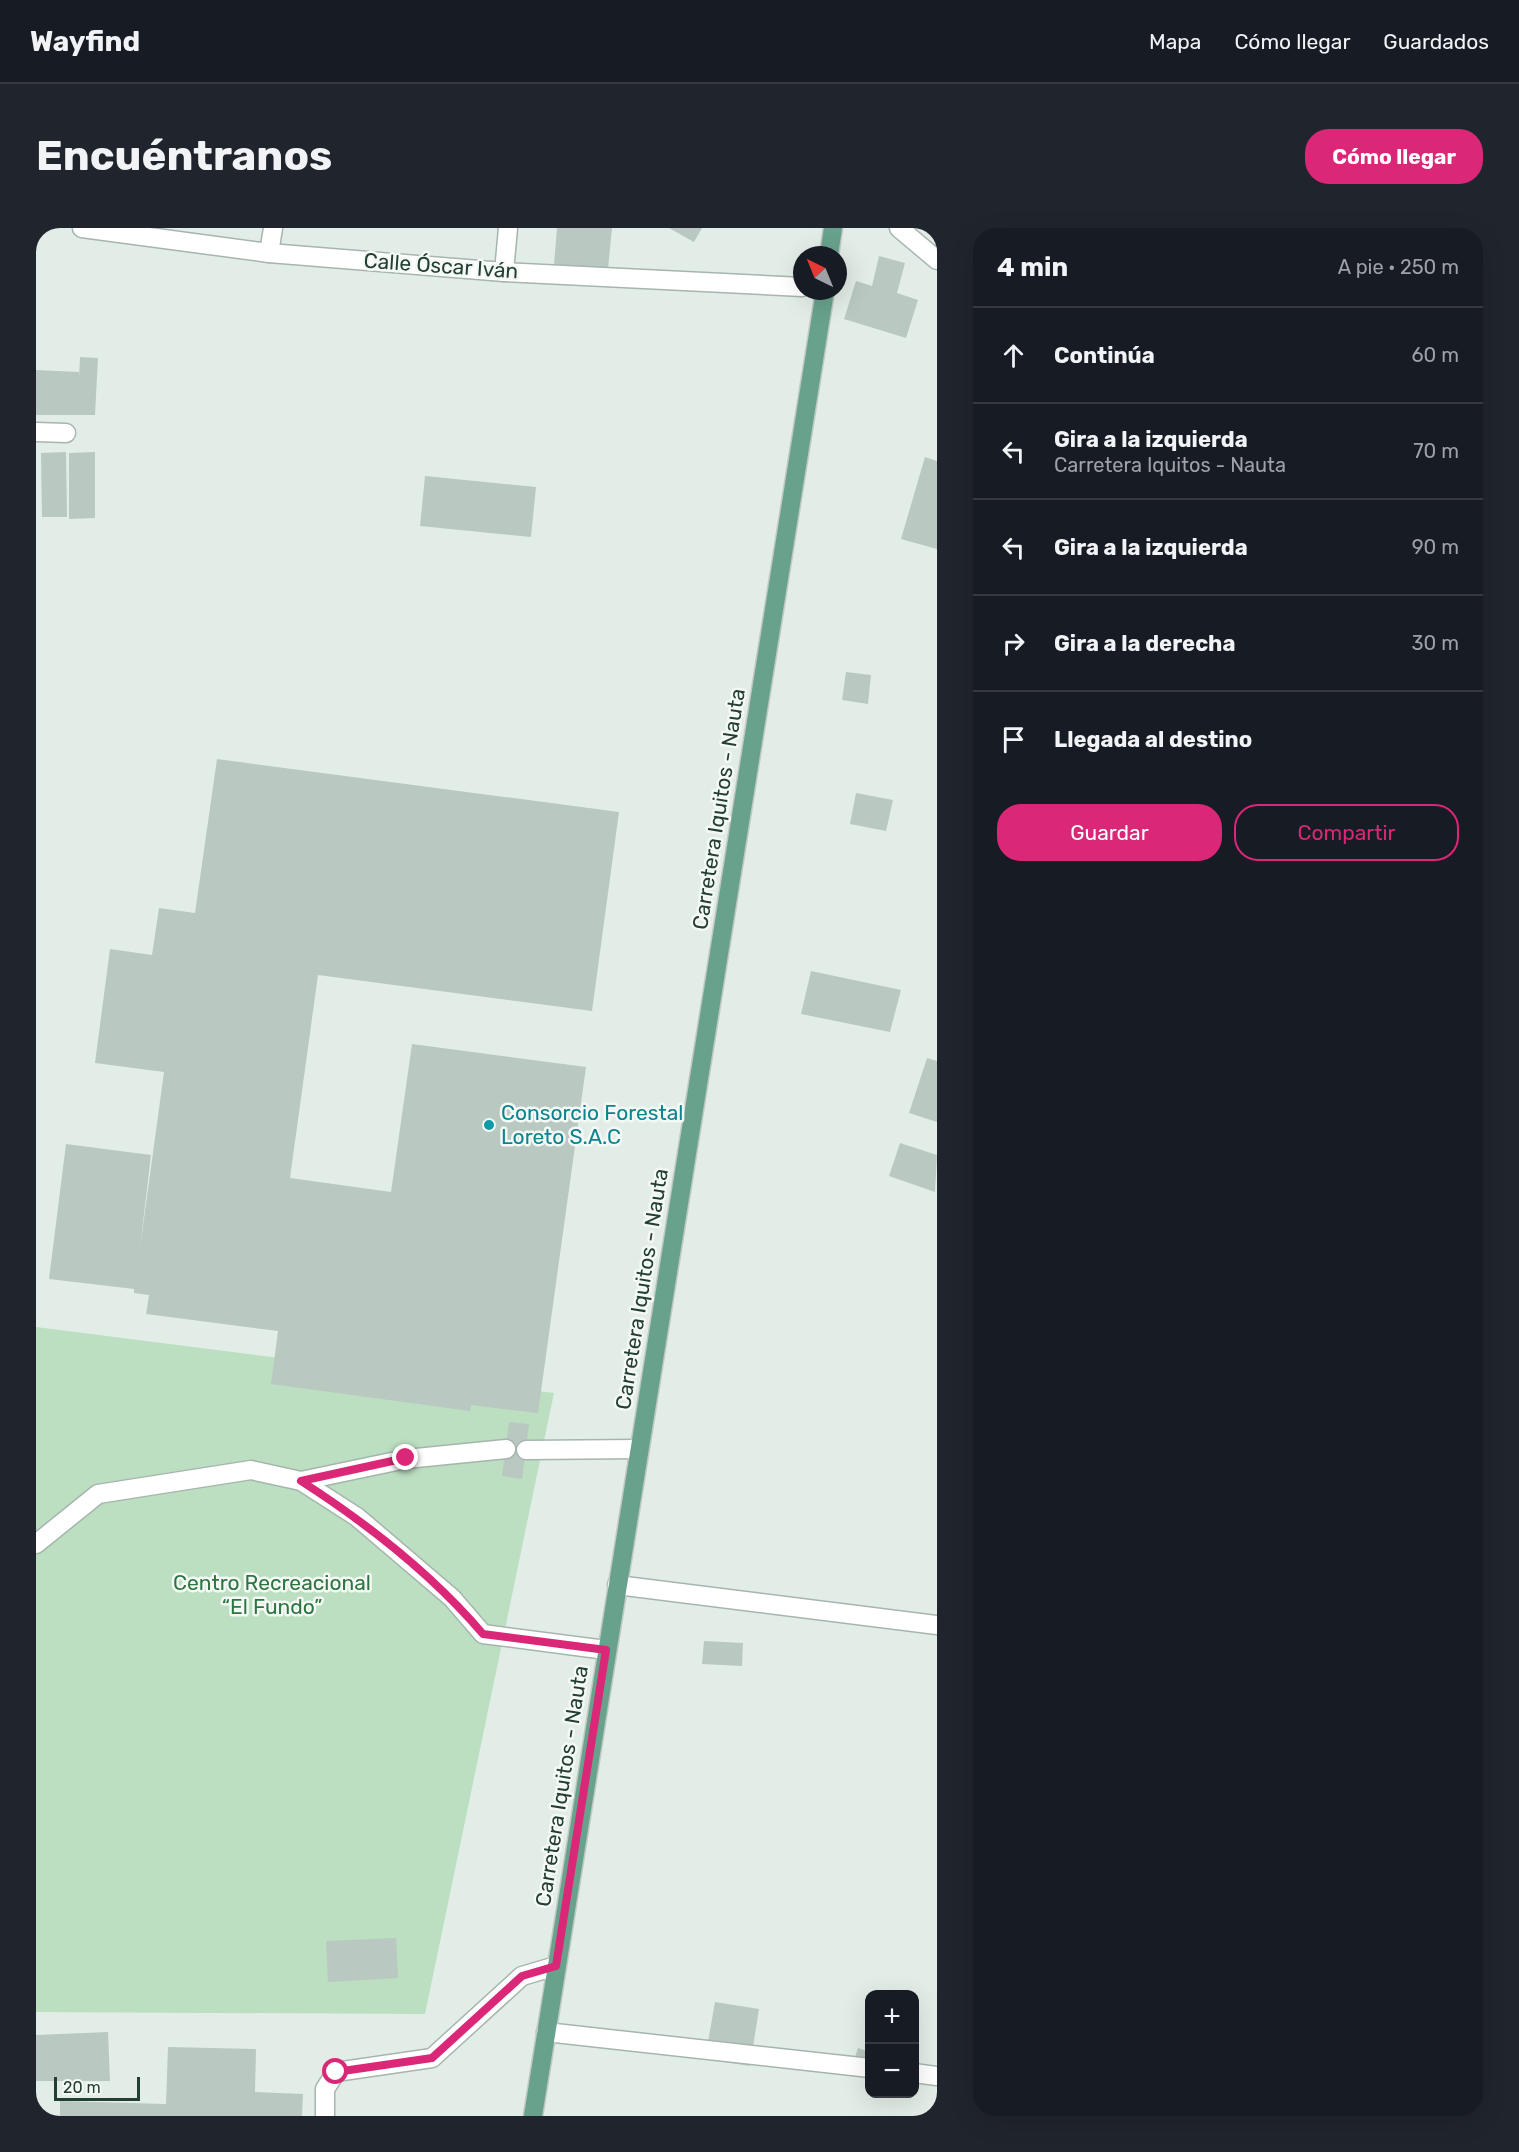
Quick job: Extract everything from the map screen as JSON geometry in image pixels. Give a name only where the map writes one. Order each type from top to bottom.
[{"type":"main road","points":[[830,246],[833,228]]},
{"type":"main road","name":"Carretera Iquitos - Nauta","points":[[533,2116],[824,300]]},
{"type":"street","name":"Calle Óscar Iván","points":[[82,228],[269,253],[504,272],[793,287]]},
{"type":"street","points":[[269,253],[273,228]]},
{"type":"street","points":[[504,272],[508,228]]},
{"type":"street","points":[[899,228],[937,260]]},
{"type":"street","points":[[36,432],[66,433]]},
{"type":"street","points":[[301,1481],[406,1458],[506,1449]]},
{"type":"street","points":[[526,1450],[639,1449]]},
{"type":"street","points":[[36,1544],[98,1494],[251,1470],[301,1481],[357,1517],[452,1598],[483,1634],[606,1650]]},
{"type":"street","points":[[617,1585],[937,1625]]},
{"type":"street","points":[[325,2116],[325,2089],[336,2072],[432,2058],[522,1976],[556,1966]]},
{"type":"street","points":[[546,2032],[865,2067]]},
{"type":"street","points":[[919,2074],[937,2076]]},
{"type":"green space","name":"Centro Recreacional “El Fundo”","points":[[36,1327],[554,1393],[425,2014],[36,2012]]},
{"type":"building","points":[[557,228],[612,228],[608,269],[554,265]]},
{"type":"building","points":[[669,228],[702,228],[694,242]]},
{"type":"building","points":[[879,256],[905,263],[897,293],[918,300],[906,338],[844,319],[856,281],[872,286]]},
{"type":"building","points":[[80,357],[98,358],[95,415],[36,415],[36,370],[79,372],[79,379]]},
{"type":"building","points":[[66,452],[67,517],[42,517],[41,453]]},
{"type":"building","points":[[95,452],[95,518],[69,519],[69,453]]},
{"type":"building","points":[[925,457],[937,461],[937,549],[901,539]]},
{"type":"building","points":[[425,476],[536,487],[531,537],[420,526]]},
{"type":"building","points":[[846,672],[871,675],[868,704],[842,700]]},
{"type":"building","name":"Consorcio Forestal Loreto S.A.C","points":[[217,759],[619,812],[592,1011],[318,975],[290,1178],[391,1192],[412,1044],[586,1067],[538,1413],[471,1405],[470,1411],[271,1384],[278,1331],[146,1314],[149,1295],[134,1293],[134,1289],[49,1279],[66,1144],[151,1155],[140,1248],[164,1072],[95,1063],[110,949],[152,955],[159,908],[195,913]]},
{"type":"building","points":[[856,793],[893,800],[886,831],[850,824]]},
{"type":"building","points":[[811,971],[901,990],[890,1032],[801,1014]]},
{"type":"building","points":[[927,1058],[937,1061],[937,1122],[909,1113]]},
{"type":"building","points":[[900,1143],[937,1155],[935,1192],[889,1176]]},
{"type":"building","points":[[509,1422],[529,1424],[522,1479],[502,1476]]},
{"type":"building","points":[[704,1641],[743,1643],[742,1666],[702,1664]]},
{"type":"building","points":[[396,1938],[398,1978],[328,1982],[326,1941]]},
{"type":"building","points":[[715,2002],[759,2009],[750,2066],[705,2059]]},
{"type":"building","points":[[108,2032],[110,2081],[36,2081],[36,2035]]},
{"type":"building","points":[[168,2047],[256,2049],[255,2092],[303,2094],[302,2116],[60,2116],[60,2101],[166,2104]]},
{"type":"building","points":[[858,2048],[865,2050],[865,2074],[851,2070]]},
{"type":"place","name":"Consorcio Forestal Loreto S.A.C","points":[[489,1125]]},
{"type":"route","points":[[336,2072],[432,2058],[522,1976],[556,1966],[606,1650],[483,1634],[452,1598],[357,1517],[301,1481],[406,1458]]}]
